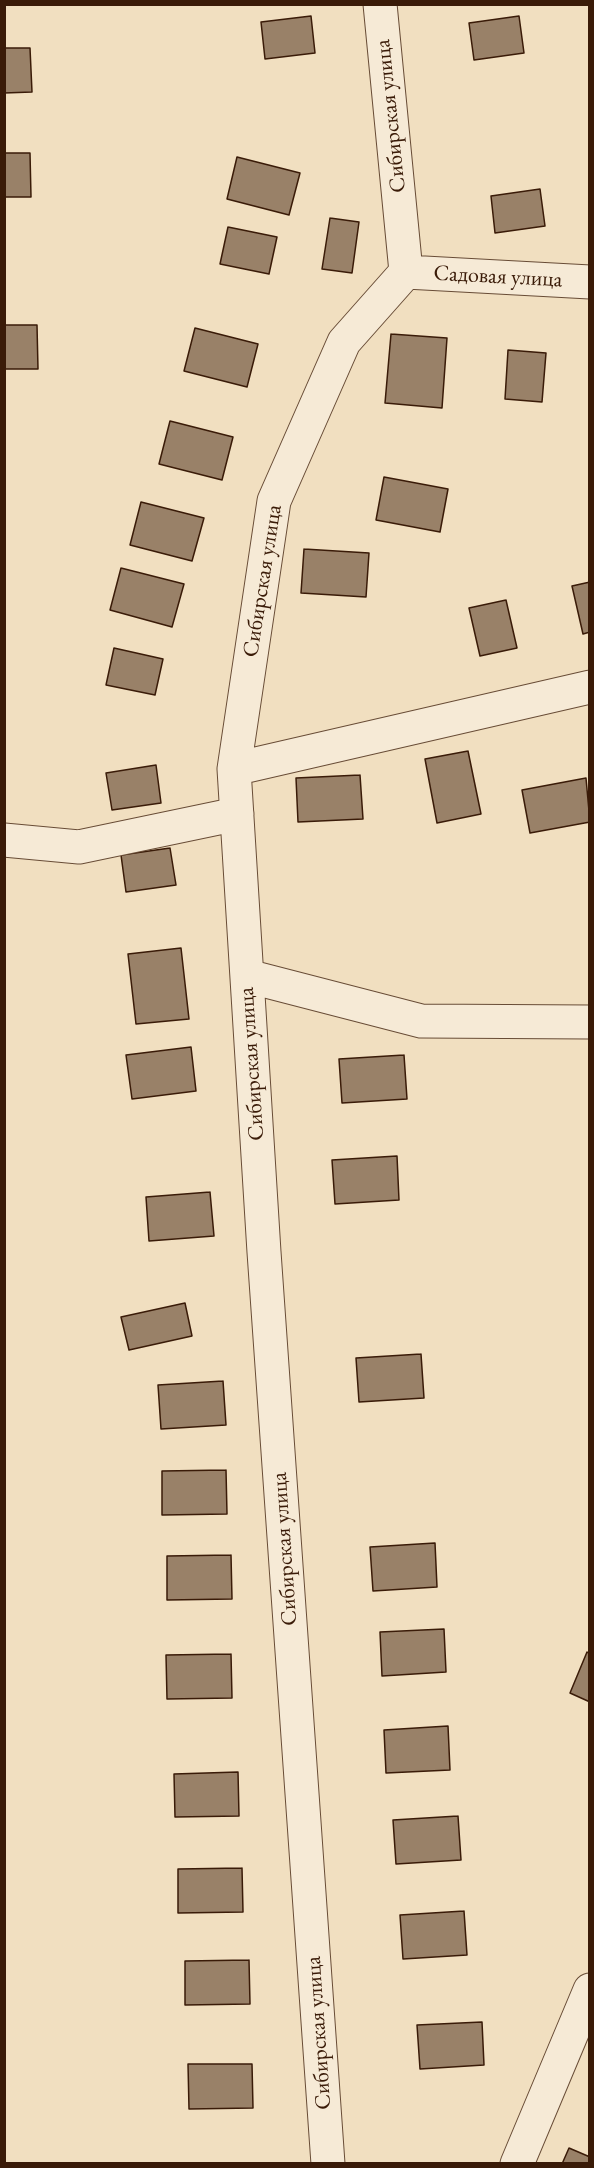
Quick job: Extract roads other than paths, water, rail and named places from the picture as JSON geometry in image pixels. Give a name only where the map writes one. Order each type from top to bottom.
[{"type":"street","name":"Сибирская улица","points":[[328,2163],[234,769],[274,501],[344,342],[406,272],[380,4]]},
{"type":"street","name":"Садовая улица","points":[[406,272],[590,282]]},
{"type":"street","points":[[234,769],[590,687]]},
{"type":"street","points":[[4,840],[79,847],[237,814]]},
{"type":"street","points":[[247,976],[421,1021],[590,1022]]},
{"type":"street","points":[[517,2163],[590,1990]]}]
